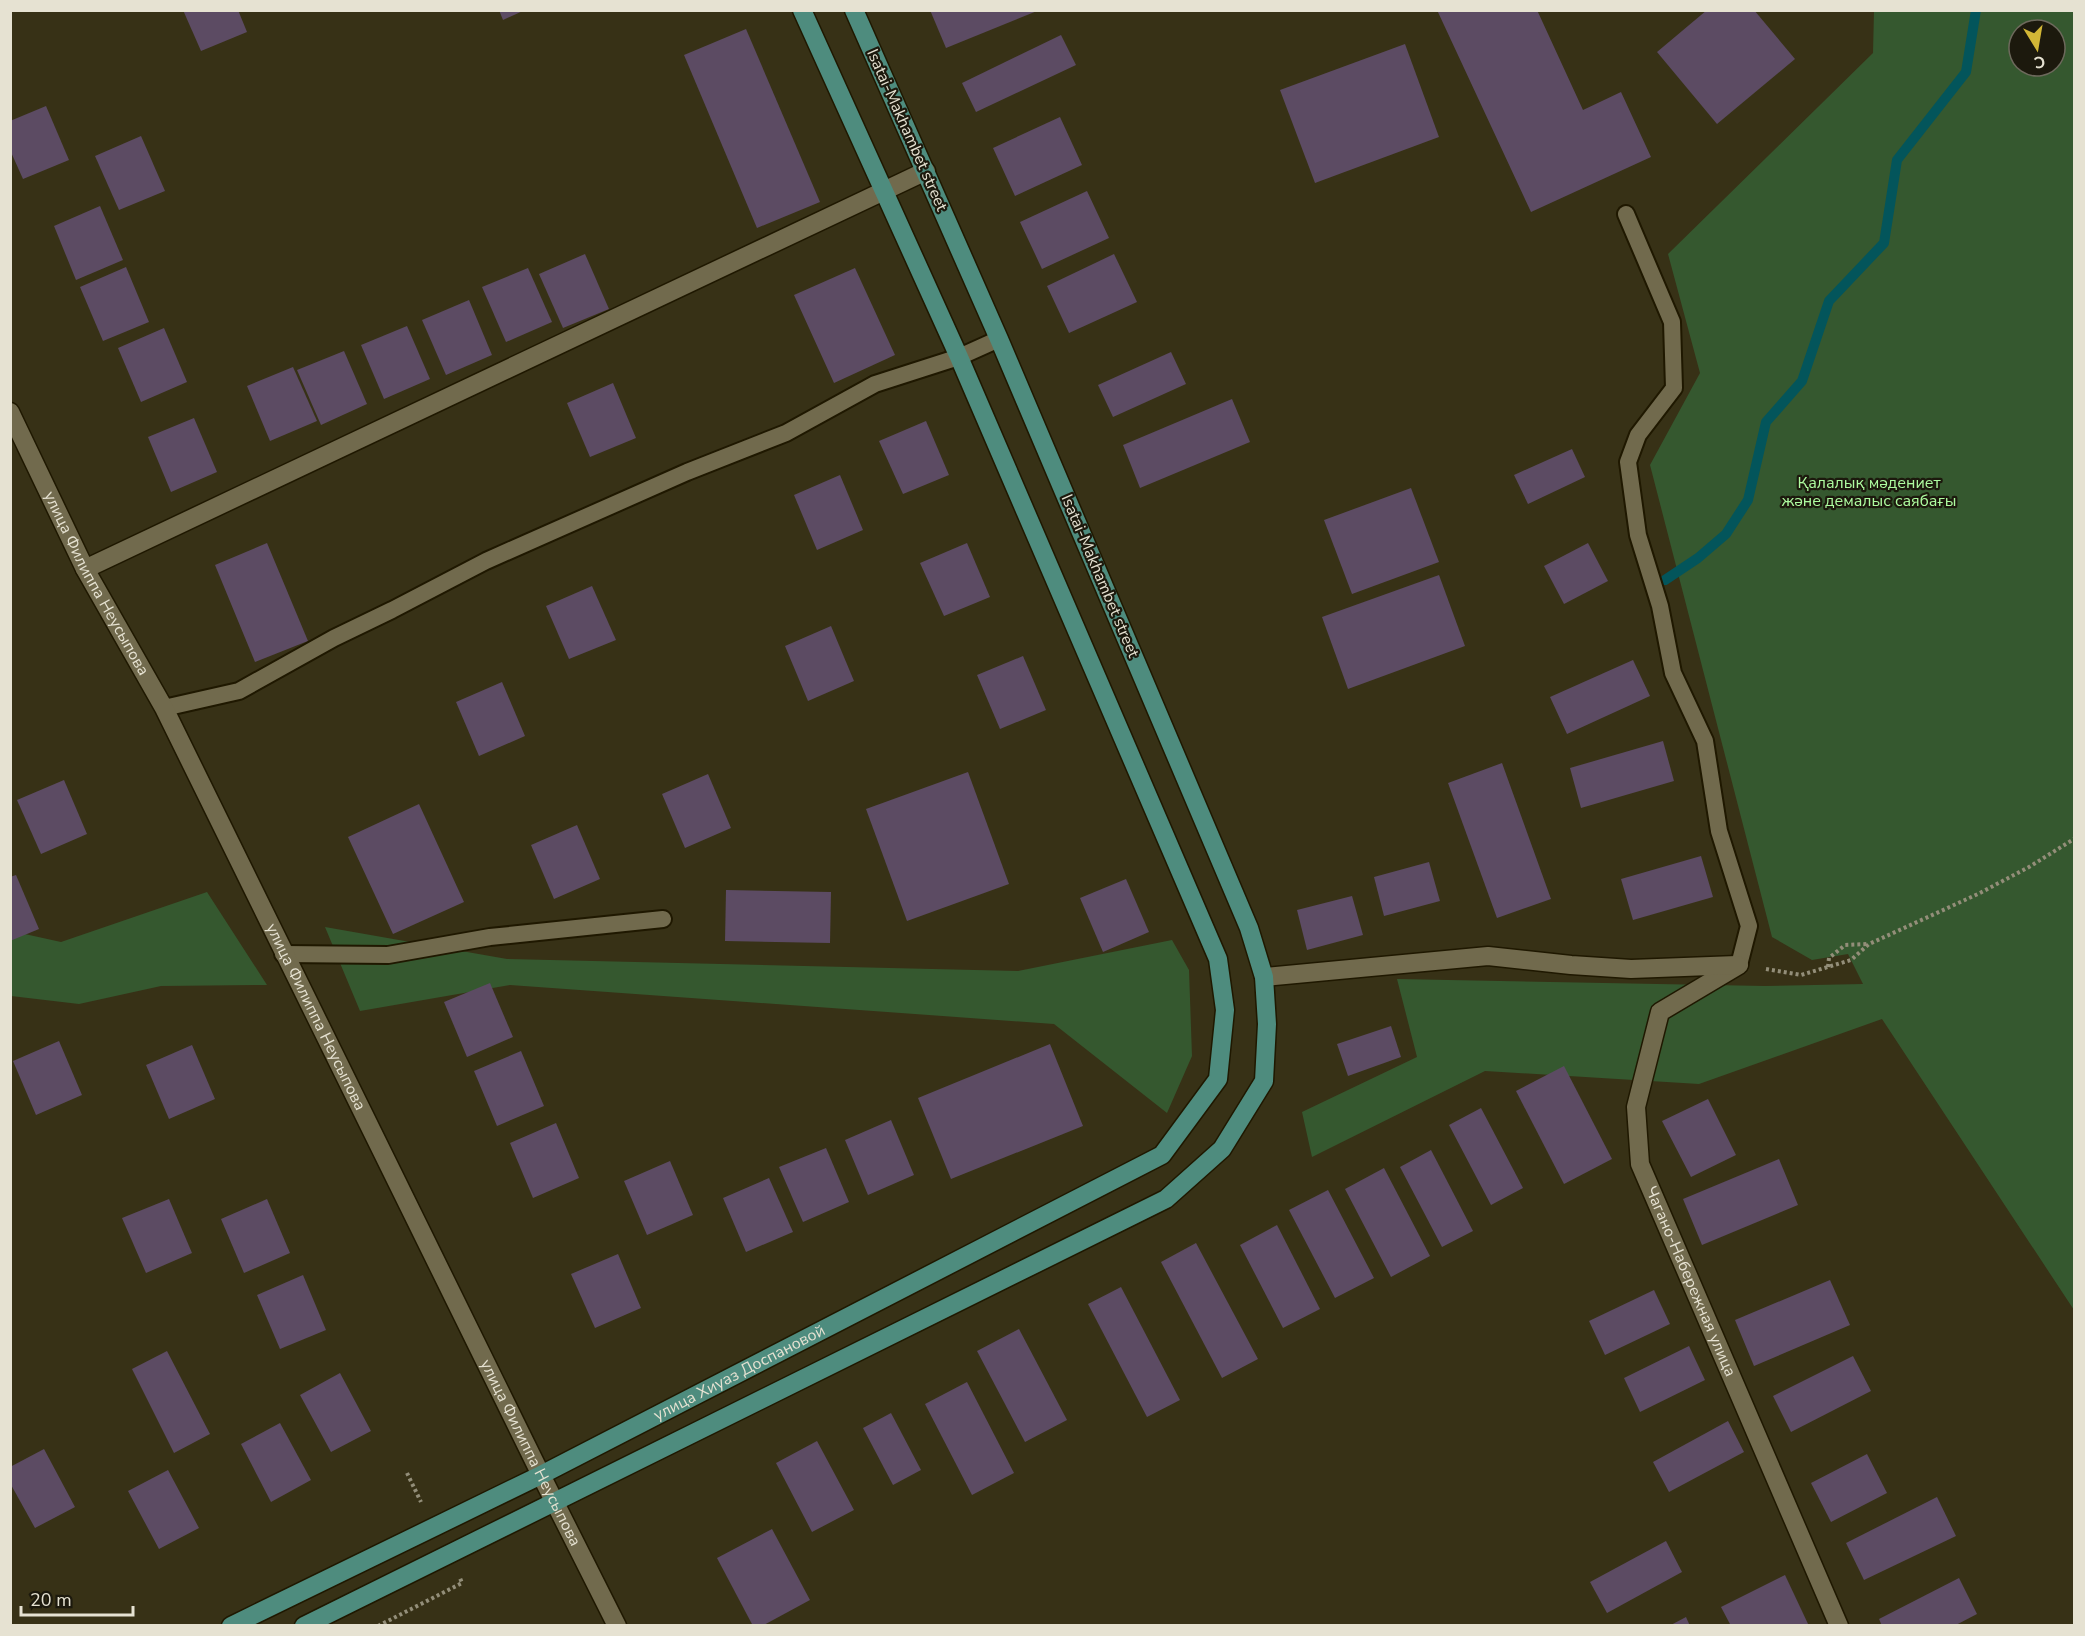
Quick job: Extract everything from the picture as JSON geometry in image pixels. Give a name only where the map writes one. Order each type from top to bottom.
[{"type":"main road","points":[[802,10],[958,357]]},
{"type":"main road","name":"Isatai-Makhambet street","points":[[855,10],[999,339],[1250,928],[1264,977],[1267,1024],[1264,1081],[1222,1149]]},
{"type":"main road","name":"улица Хиуаз Доспановой","points":[[231,1626],[541,1475],[1162,1155],[1218,1080],[1225,1010],[1218,959],[958,357]]},
{"type":"main road","name":"улица Хиуаз Доспановой","points":[[304,1626],[1166,1200],[1222,1149]]},
{"type":"street","points":[[85,569],[926,171]]},
{"type":"street","name":"улица Филиппа Неусыпова","points":[[10,412],[85,569],[164,708],[283,954],[617,1626]]},
{"type":"street","points":[[1264,977],[1488,956],[1631,969],[1739,965]]},
{"type":"street","name":"Чагано-Набережная улица","points":[[1739,965],[1660,1012],[1636,1107],[1640,1164],[1839,1626]]},
{"type":"lane","points":[[1626,214],[1672,322],[1674,388],[1638,435],[1628,462],[1638,535],[1660,606],[1673,673],[1705,741],[1719,831],[1749,926],[1739,965]]},
{"type":"lane","points":[[164,708],[239,691],[334,638],[486,561],[687,472],[786,433],[875,384],[958,357],[999,339]]},
{"type":"lane","points":[[283,954],[388,955],[490,938],[663,919]]},
{"type":"path","points":[[1739,965],[1801,975],[1851,960],[1869,944],[1978,894],[2029,867],[2074,839]]},
{"type":"path","points":[[1828,967],[1830,958],[1845,945],[1869,944]]},
{"type":"green space","name":"Қалалық мәдениет және демалыс саябағы","points":[[1874,11],[2074,11],[2074,1310],[1882,1019],[1699,1084],[1485,1071],[1312,1157],[1302,1112],[1417,1057],[1397,979],[1765,986],[1863,984],[1848,954],[1812,960],[1772,937],[1650,465],[1700,373],[1668,254],[1873,53]]},
{"type":"green space","points":[[207,892],[267,985],[161,986],[79,1004],[11,996],[11,931],[61,942]]},
{"type":"green space","points":[[325,927],[507,959],[1018,971],[1172,940],[1189,970],[1192,1056],[1167,1113],[1054,1024],[510,985],[360,1011]]},
{"type":"building","points":[[183,10],[238,10],[247,32],[201,51]]},
{"type":"building","points":[[499,10],[525,10],[503,20]]},
{"type":"building","points":[[930,10],[1037,10],[1037,11],[946,48]]},
{"type":"building","points":[[1437,10],[1537,10],[1583,110],[1621,92],[1651,157],[1531,212]]},
{"type":"building","points":[[1707,10],[1754,10],[1795,59],[1717,124],[1657,52]]},
{"type":"building","points":[[746,29],[820,202],[757,228],[684,55]]},
{"type":"building","points":[[1061,35],[1076,65],[976,112],[962,83]]},
{"type":"building","points":[[1405,44],[1439,137],[1315,183],[1280,90]]},
{"type":"building","points":[[46,106],[69,160],[23,179],[10,150],[10,121]]},
{"type":"building","points":[[1060,117],[1082,165],[1015,196],[993,148]]},
{"type":"building","points":[[141,136],[165,191],[119,210],[95,156]]},
{"type":"building","points":[[1087,191],[1109,238],[1042,269],[1020,222]]},
{"type":"building","points":[[100,206],[123,260],[76,280],[54,226]]},
{"type":"building","points":[[585,254],[609,309],[563,328],[539,274]]},
{"type":"building","points":[[1114,254],[1137,302],[1069,333],[1047,286]]},
{"type":"building","points":[[126,267],[149,322],[103,341],[80,287]]},
{"type":"building","points":[[528,268],[552,322],[506,342],[482,287]]},
{"type":"building","points":[[855,268],[895,355],[834,383],[794,295]]},
{"type":"building","points":[[469,300],[492,355],[446,375],[422,320]]},
{"type":"building","points":[[407,326],[430,379],[384,399],[361,345]]},
{"type":"building","points":[[164,328],[187,382],[141,402],[118,348]]},
{"type":"building","points":[[344,351],[367,404],[321,425],[297,370]]},
{"type":"building","points":[[1171,352],[1186,384],[1113,417],[1098,385]]},
{"type":"building","points":[[293,367],[317,421],[270,441],[247,386]]},
{"type":"building","points":[[613,383],[636,438],[590,457],[567,403]]},
{"type":"building","points":[[1232,399],[1250,442],[1140,488],[1123,445]]},
{"type":"building","points":[[194,418],[217,472],[171,492],[148,437]]},
{"type":"building","points":[[926,421],[949,475],[903,494],[879,441]]},
{"type":"building","points":[[1572,449],[1585,477],[1528,504],[1514,475]]},
{"type":"building","points":[[840,475],[863,530],[817,550],[794,495]]},
{"type":"building","points":[[1411,488],[1439,562],[1352,594],[1324,520]]},
{"type":"building","points":[[267,543],[308,641],[255,662],[215,565]]},
{"type":"building","points":[[967,543],[990,597],[944,616],[920,563]]},
{"type":"building","points":[[1588,543],[1608,581],[1564,604],[1544,566]]},
{"type":"building","points":[[1439,575],[1465,646],[1348,689],[1322,617]]},
{"type":"building","points":[[592,586],[616,640],[569,659],[546,606]]},
{"type":"building","points":[[831,626],[854,681],[808,701],[785,646]]},
{"type":"building","points":[[1023,656],[1046,710],[1000,729],[977,675]]},
{"type":"building","points":[[1633,660],[1650,696],[1567,734],[1550,697]]},
{"type":"building","points":[[502,682],[525,736],[479,756],[456,702]]},
{"type":"building","points":[[1663,741],[1674,781],[1581,808],[1570,768]]},
{"type":"building","points":[[1502,763],[1551,899],[1497,918],[1448,783]]},
{"type":"building","points":[[968,772],[1009,884],[907,921],[866,809]]},
{"type":"building","points":[[708,774],[731,828],[685,848],[662,794]]},
{"type":"building","points":[[64,780],[87,834],[41,854],[17,800]]},
{"type":"building","points":[[419,804],[464,902],[393,934],[348,837]]},
{"type":"building","points":[[577,825],[600,879],[554,899],[531,845]]},
{"type":"building","points":[[1701,856],[1713,897],[1633,920],[1621,879]]},
{"type":"building","points":[[1429,862],[1440,901],[1384,916],[1374,877]]},
{"type":"building","points":[[16,875],[39,929],[10,941],[10,877]]},
{"type":"building","points":[[1126,879],[1149,932],[1103,952],[1080,898]]},
{"type":"building","points":[[726,890],[831,892],[830,943],[725,941]]},
{"type":"building","points":[[1352,896],[1363,935],[1307,950],[1297,910]]},
{"type":"building","points":[[490,983],[513,1037],[467,1057],[444,1002]]},
{"type":"building","points":[[1391,1026],[1401,1057],[1348,1076],[1337,1044]]},
{"type":"building","points":[[59,1041],[82,1095],[36,1115],[13,1061]]},
{"type":"building","points":[[1050,1044],[1083,1126],[951,1179],[918,1098]]},
{"type":"building","points":[[192,1045],[215,1099],[169,1119],[146,1065]]},
{"type":"building","points":[[521,1051],[544,1106],[497,1126],[474,1071]]},
{"type":"building","points":[[1564,1066],[1612,1159],[1564,1184],[1516,1091]]},
{"type":"building","points":[[1708,1099],[1736,1155],[1691,1177],[1662,1121]]},
{"type":"building","points":[[1481,1108],[1523,1188],[1491,1205],[1449,1125]]},
{"type":"building","points":[[891,1120],[914,1175],[868,1195],[845,1140]]},
{"type":"building","points":[[556,1123],[579,1178],[533,1198],[510,1143]]},
{"type":"building","points":[[826,1148],[849,1202],[803,1222],[779,1167]]},
{"type":"building","points":[[1431,1150],[1473,1231],[1442,1247],[1400,1167]]},
{"type":"building","points":[[1779,1159],[1798,1205],[1702,1245],[1683,1199]]},
{"type":"building","points":[[670,1161],[693,1215],[647,1235],[624,1181]]},
{"type":"building","points":[[1384,1168],[1430,1256],[1391,1277],[1345,1189]]},
{"type":"building","points":[[769,1178],[793,1232],[746,1252],[723,1198]]},
{"type":"building","points":[[1328,1190],[1374,1278],[1335,1298],[1289,1210]]},
{"type":"building","points":[[169,1199],[192,1253],[146,1273],[122,1218]]},
{"type":"building","points":[[267,1199],[290,1253],[244,1273],[221,1219]]},
{"type":"building","points":[[1277,1225],[1320,1309],[1283,1328],[1240,1245]]},
{"type":"building","points":[[1196,1243],[1258,1359],[1222,1378],[1161,1262]]},
{"type":"building","points":[[618,1254],[641,1308],[595,1328],[571,1274]]},
{"type":"building","points":[[303,1275],[326,1330],[280,1349],[257,1295]]},
{"type":"building","points":[[1830,1280],[1850,1325],[1754,1366],[1735,1320]]},
{"type":"building","points":[[1121,1287],[1180,1400],[1147,1417],[1088,1304]]},
{"type":"building","points":[[1654,1290],[1670,1324],[1605,1355],[1589,1321]]},
{"type":"building","points":[[1019,1329],[1067,1420],[1025,1442],[977,1351]]},
{"type":"building","points":[[1689,1346],[1705,1380],[1640,1412],[1624,1378]]},
{"type":"building","points":[[167,1351],[210,1434],[174,1453],[132,1369]]},
{"type":"building","points":[[1853,1356],[1871,1391],[1791,1432],[1773,1396]]},
{"type":"building","points":[[340,1373],[371,1431],[331,1452],[300,1395]]},
{"type":"building","points":[[967,1382],[1014,1473],[972,1495],[925,1404]]},
{"type":"building","points":[[891,1413],[921,1470],[893,1485],[863,1428]]},
{"type":"building","points":[[1728,1421],[1744,1452],[1669,1492],[1653,1462]]},
{"type":"building","points":[[280,1423],[311,1480],[271,1502],[241,1444]]},
{"type":"building","points":[[817,1441],[854,1510],[812,1532],[776,1463]]},
{"type":"building","points":[[44,1449],[75,1507],[35,1528],[10,1483],[10,1467]]},
{"type":"building","points":[[1867,1454],[1887,1493],[1831,1522],[1811,1483]]},
{"type":"building","points":[[168,1470],[199,1528],[159,1549],[128,1491]]},
{"type":"building","points":[[1937,1497],[1956,1536],[1864,1580],[1846,1543]]},
{"type":"building","points":[[772,1529],[810,1600],[762,1626],[753,1626],[717,1558]]},
{"type":"building","points":[[1666,1541],[1682,1572],[1607,1613],[1590,1582]]},
{"type":"building","points":[[1785,1575],[1809,1626],[1731,1626],[1721,1607]]},
{"type":"building","points":[[1959,1578],[1977,1614],[1954,1626],[1882,1626],[1879,1619]]},
{"type":"building","points":[[1686,1617],[1690,1626],[1669,1626]]},
{"type":"waterway","points":[[1665,580],[1698,558],[1726,534],[1748,500],[1766,422],[1802,381],[1829,301],[1884,243],[1897,160],[1966,72],[1976,10]]}]
